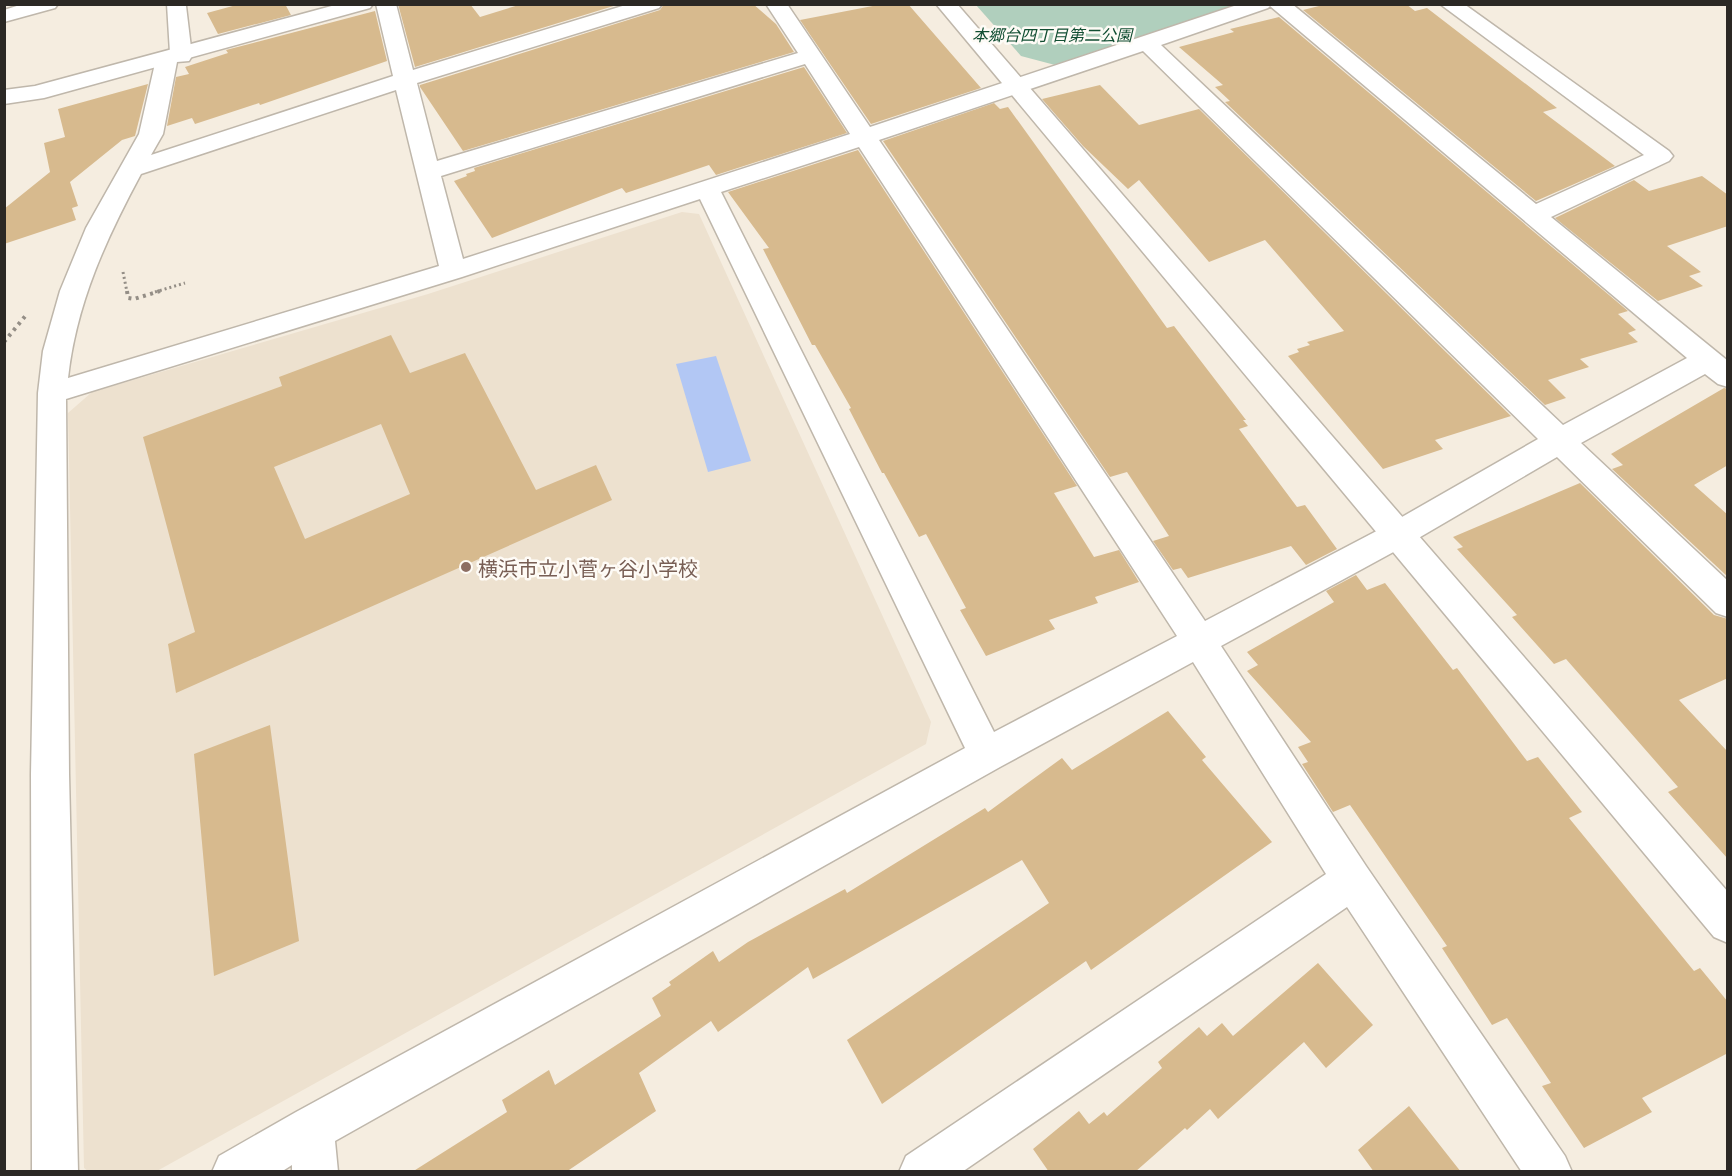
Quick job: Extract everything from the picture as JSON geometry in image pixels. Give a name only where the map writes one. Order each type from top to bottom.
[{"type":"street","points":[[4,16],[48,4]]},
{"type":"street","points":[[4,97],[36,93],[363,4]]},
{"type":"street","points":[[386,4],[453,271]]},
{"type":"street","points":[[133,169],[404,80],[652,4]]},
{"type":"street","points":[[776,4],[1199,641],[1352,880],[1549,1172]]},
{"type":"street","points":[[946,4],[1728,923]]},
{"type":"street","points":[[52,393],[453,271],[1018,87],[1261,4]]},
{"type":"street","points":[[235,1172],[987,755],[1399,534],[1559,441],[1717,369],[1279,4]]},
{"type":"street","points":[[1450,4],[1661,156],[1532,216]]},
{"type":"street","points":[[55,1172],[50,774],[52,393],[57,351],[73,291],[99,228],[151,134],[174,57],[176,6]]},
{"type":"street","points":[[1147,43],[1728,603]]},
{"type":"street","points":[[427,172],[810,56]]},
{"type":"street","points":[[707,189],[987,755]]},
{"type":"street","points":[[922,1172],[1352,880]]},
{"type":"street","points":[[312,1128],[315,1172]]},
{"type":"path","points":[[121,263],[128,298],[134,299],[185,283]]},
{"type":"shaded area","name":"横浜市立小菅ヶ谷小学校","points":[[682,212],[699,214],[931,722],[926,744],[157,1171],[88,1171],[84,1168],[68,413],[92,392],[428,294]]},
{"type":"green space","name":"本郷台四丁目第二公園","points":[[976,5],[1237,5],[1055,65],[1021,56]]},
{"type":"water","points":[[716,356],[751,461],[708,472],[676,364]]},
{"type":"building","points":[[240,4],[285,4],[291,15],[218,34],[207,13]]},
{"type":"building","points":[[398,4],[470,4],[480,17],[522,4],[620,4],[415,67]]},
{"type":"building","points":[[664,4],[753,4],[776,24],[794,52],[463,151],[420,87],[420,85],[660,10]]},
{"type":"building","points":[[883,4],[908,4],[981,88],[871,124],[800,20]]},
{"type":"building","points":[[1327,4],[1406,4],[1415,11],[1427,8],[1557,108],[1543,112],[1615,166],[1536,201],[1303,10]]},
{"type":"building","points":[[375,11],[387,61],[260,105],[259,103],[195,124],[192,118],[167,126],[176,77],[189,74],[185,67],[228,53],[226,50]]},
{"type":"building","points":[[1279,17],[1628,311],[1618,314],[1636,330],[1628,333],[1638,342],[1580,359],[1589,367],[1548,380],[1566,398],[1545,405],[1225,102],[1230,101],[1215,87],[1223,85],[1179,47],[1234,32],[1230,29]]},
{"type":"building","points":[[804,67],[847,133],[716,175],[709,165],[626,193],[622,188],[492,238],[454,181],[475,171],[474,168]]},
{"type":"building","points":[[148,84],[135,136],[122,140],[70,182],[78,206],[72,208],[76,220],[4,244],[4,209],[50,172],[44,143],[65,137],[58,109]]},
{"type":"building","points":[[1100,85],[1139,125],[1199,109],[1511,416],[1435,440],[1443,449],[1383,469],[1288,356],[1299,352],[1297,349],[1310,345],[1307,342],[1344,331],[1265,240],[1209,262],[1139,180],[1128,189],[1083,146],[1042,99]]},
{"type":"building","points":[[994,103],[1000,109],[1008,107],[1167,328],[1174,326],[1246,420],[1243,420],[1248,426],[1239,429],[1297,507],[1305,505],[1337,549],[1306,565],[1291,546],[1188,578],[1181,568],[1173,570],[1153,541],[1169,536],[1127,472],[1110,477],[883,141]]},
{"type":"building","points":[[858,150],[1077,486],[1054,493],[1094,557],[1119,550],[1139,582],[1095,597],[1098,603],[1049,620],[1055,629],[986,656],[960,610],[966,608],[926,534],[919,537],[882,473],[849,409],[851,408],[815,345],[812,345],[763,249],[769,248],[728,192]]},
{"type":"building","points":[[1702,176],[1728,195],[1728,226],[1667,246],[1701,272],[1689,276],[1703,286],[1658,301],[1555,218],[1634,180],[1649,191]]},
{"type":"building","points":[[391,335],[410,373],[465,353],[536,490],[596,465],[612,500],[176,693],[168,644],[195,632],[143,437],[282,386],[279,377]],"holes":[[[381,424],[410,494],[305,539],[274,467]]]},
{"type":"building","points":[[1724,388],[1728,389],[1728,465],[1694,485],[1728,515],[1728,577],[1612,469],[1623,465],[1611,454]]},
{"type":"building","points":[[1580,483],[1714,615],[1728,619],[1728,678],[1679,700],[1728,752],[1728,859],[1668,792],[1678,787],[1566,659],[1554,664],[1512,617],[1517,615],[1457,549],[1463,547],[1453,537]]},
{"type":"building","points":[[1356,575],[1367,590],[1385,583],[1453,670],[1457,668],[1527,761],[1538,757],[1582,812],[1569,818],[1694,971],[1700,968],[1728,1002],[1728,1053],[1642,1098],[1652,1112],[1584,1148],[1542,1086],[1551,1083],[1507,1018],[1492,1025],[1442,948],[1447,946],[1350,805],[1333,812],[1302,764],[1308,762],[1298,747],[1311,742],[1247,671],[1258,665],[1247,652],[1334,602],[1326,591]]},
{"type":"building","points":[[1168,711],[1206,757],[1202,760],[1272,842],[1091,970],[1086,961],[882,1104],[847,1040],[1049,903],[1022,860],[813,979],[808,967],[718,1032],[711,1021],[639,1073],[656,1111],[566,1172],[412,1172],[507,1112],[502,1100],[549,1070],[555,1085],[661,1016],[652,998],[671,985],[669,982],[713,951],[719,962],[748,942],[845,889],[847,893],[985,808],[988,812],[1062,758],[1072,770]]},
{"type":"building","points":[[270,725],[299,941],[214,976],[194,754]]},
{"type":"building","points":[[1318,963],[1373,1025],[1326,1068],[1304,1042],[1218,1119],[1210,1109],[1135,1172],[1049,1172],[1033,1149],[1079,1111],[1089,1124],[1104,1112],[1107,1116],[1162,1068],[1158,1062],[1199,1027],[1207,1036],[1222,1023],[1233,1036]]},
{"type":"building","points":[[1409,1106],[1461,1172],[1374,1172],[1358,1150]]},
{"type":"place","name":"横浜市立小菅ヶ谷小学校","points":[[466,567]]}]
